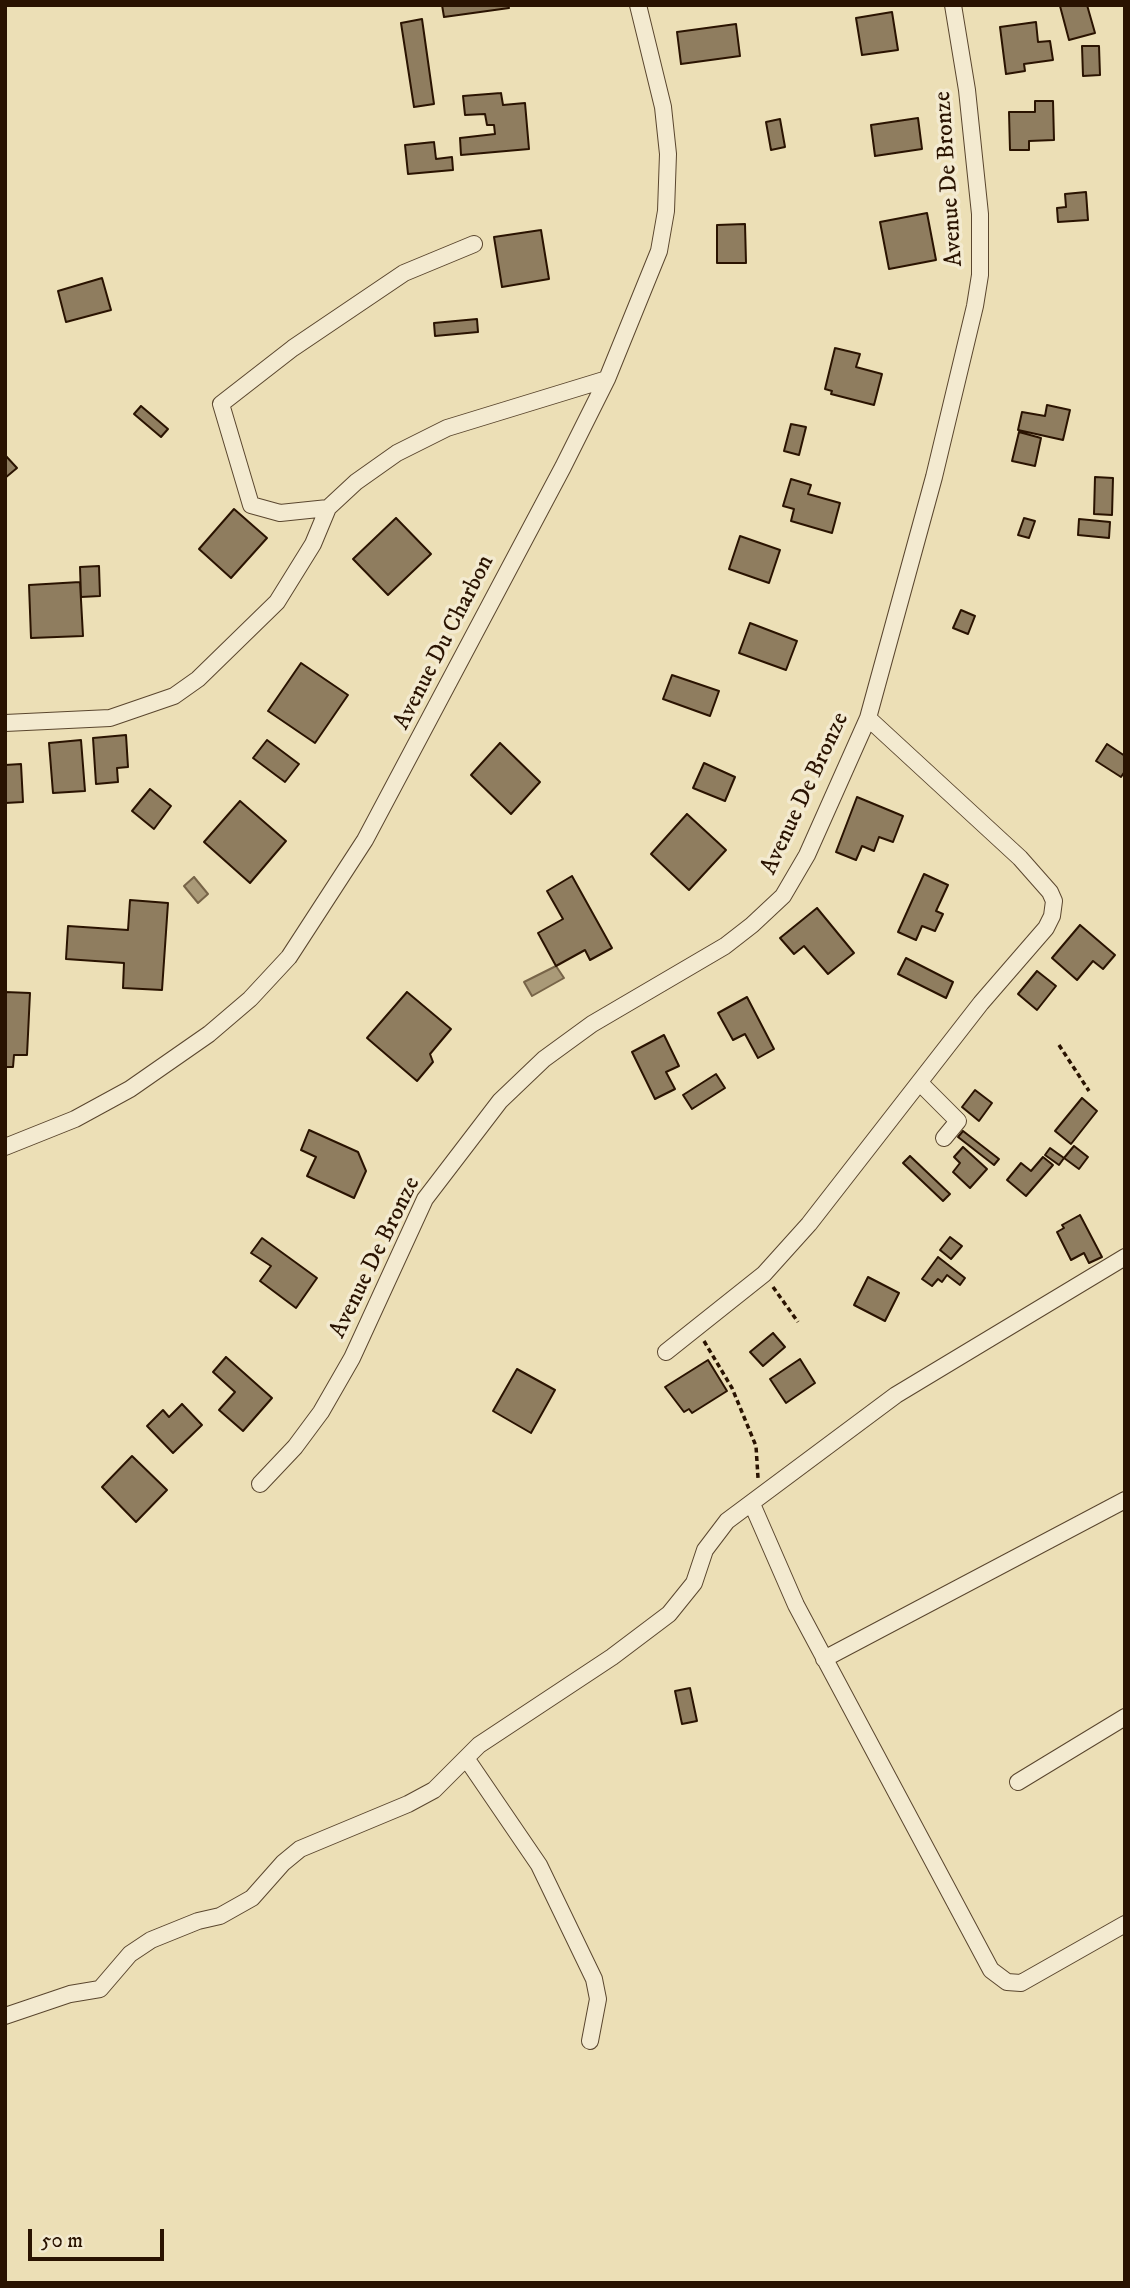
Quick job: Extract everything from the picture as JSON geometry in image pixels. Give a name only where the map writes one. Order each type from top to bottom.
[{"type":"street","name":"Avenue Du Charbon","points":[[5,1147],[75,1119],[130,1089],[219,1025],[250,999],[289,957],[324,906],[397,783],[607,379],[659,251],[666,211],[668,154],[663,107],[638,5]]},
{"type":"street","name":"Avenue De Bronze","points":[[260,1484],[295,1447],[321,1412],[352,1358],[425,1199],[500,1101],[544,1059],[592,1024],[725,946],[783,896],[812,845],[868,718],[934,477],[980,275],[977,187],[967,90],[953,5]]},
{"type":"street","points":[[328,508],[280,513],[250,505],[221,404],[293,348],[404,273],[474,244]]},
{"type":"street","points":[[5,723],[110,718],[174,696],[198,679],[276,602],[313,544],[328,508],[356,482],[397,453],[447,428],[607,379]]},
{"type":"street","points":[[666,1352],[764,1274],[841,1186],[981,1003],[1046,928],[1052,916],[1054,901],[1050,892],[1020,859],[868,718]]},
{"type":"street","points":[[920,1083],[958,1121],[944,1138]]},
{"type":"street","points":[[5,2016],[70,1994],[100,1989],[130,1954],[151,1940],[198,1921],[220,1916],[251,1898],[283,1863],[300,1849],[426,1794],[500,1730],[652,1630],[682,1600],[694,1583],[702,1557],[713,1537],[727,1521],[895,1395],[1125,1257]]},
{"type":"street","points":[[824,1659],[1125,1500]]},
{"type":"street","points":[[752,1504],[796,1605],[991,1969],[1007,1982],[1021,1983],[1125,1924]]},
{"type":"street","points":[[1018,1782],[1125,1717]]},
{"type":"street","points":[[466,1758],[539,1865],[594,1979],[598,1999],[590,2041]]},
{"type":"path","points":[[1059,1045],[1089,1091]]},
{"type":"path","points":[[764,1274],[798,1322]]},
{"type":"path","points":[[695,1327],[732,1388],[757,1446],[758,1476],[752,1504]]},
{"type":"shaded area","points":[[194,877],[208,894],[198,903],[184,886]]},
{"type":"shaded area","points":[[556,966],[564,978],[532,996],[524,982]]},
{"type":"building","points":[[442,5],[508,5],[509,8],[444,17]]},
{"type":"building","points":[[1087,5],[1095,33],[1069,40],[1060,6]]},
{"type":"building","points":[[892,12],[898,50],[862,55],[856,18]]},
{"type":"building","points":[[422,19],[434,104],[414,107],[401,23]]},
{"type":"building","points":[[1036,22],[1038,42],[1050,41],[1053,60],[1024,64],[1025,71],[1006,74],[1000,27]]},
{"type":"building","points":[[736,24],[740,56],[681,64],[677,32]]},
{"type":"building","points":[[1082,46],[1099,46],[1100,75],[1083,76]]},
{"type":"building","points":[[501,93],[503,105],[525,103],[529,149],[461,155],[460,138],[495,134],[494,125],[487,125],[485,114],[465,115],[463,96]]},
{"type":"building","points":[[1035,101],[1053,101],[1054,140],[1029,141],[1029,150],[1010,150],[1009,112],[1035,112]]},
{"type":"building","points":[[918,118],[922,149],[875,156],[871,125]]},
{"type":"building","points":[[780,119],[785,147],[771,150],[766,122]]},
{"type":"building","points":[[434,142],[436,159],[452,157],[453,170],[408,174],[405,145]]},
{"type":"building","points":[[1086,192],[1088,220],[1058,222],[1057,208],[1066,207],[1065,194]]},
{"type":"building","points":[[927,213],[936,260],[889,269],[880,222]]},
{"type":"building","points":[[745,224],[746,263],[717,263],[717,225]]},
{"type":"building","points":[[541,230],[549,279],[502,287],[494,237]]},
{"type":"building","points":[[102,278],[111,310],[66,322],[58,291]]},
{"type":"building","points":[[477,319],[478,332],[435,336],[434,323]]},
{"type":"building","points":[[835,348],[860,354],[856,367],[882,374],[874,405],[831,394],[832,391],[825,389]]},
{"type":"building","points":[[1047,405],[1070,410],[1063,440],[1018,430],[1022,412],[1045,416]]},
{"type":"building","points":[[141,406],[168,429],[161,437],[134,414]]},
{"type":"building","points":[[791,424],[806,427],[799,455],[784,451]]},
{"type":"building","points":[[1019,432],[1041,438],[1035,466],[1012,461]]},
{"type":"building","points":[[5,455],[17,468],[5,478]]},
{"type":"building","points":[[1095,477],[1113,478],[1112,515],[1094,514]]},
{"type":"building","points":[[791,479],[811,485],[808,494],[840,503],[832,533],[791,521],[794,509],[783,506]]},
{"type":"building","points":[[234,509],[267,538],[231,578],[199,549]]},
{"type":"building","points":[[396,518],[431,554],[388,595],[353,559]]},
{"type":"building","points":[[1024,518],[1035,521],[1029,538],[1018,535]]},
{"type":"building","points":[[1079,519],[1110,522],[1109,538],[1078,535]]},
{"type":"building","points":[[740,536],[780,550],[769,583],[729,569]]},
{"type":"building","points":[[99,566],[100,596],[81,597],[80,567]]},
{"type":"building","points":[[80,582],[83,636],[31,638],[29,585]]},
{"type":"building","points":[[961,610],[975,616],[968,634],[953,628]]},
{"type":"building","points":[[750,623],[797,641],[786,670],[739,653]]},
{"type":"building","points":[[301,663],[348,695],[315,743],[268,711]]},
{"type":"building","points":[[672,675],[719,691],[710,716],[663,699]]},
{"type":"building","points":[[126,735],[128,767],[117,768],[118,782],[96,784],[93,738]]},
{"type":"building","points":[[81,740],[85,791],[53,793],[49,743]]},
{"type":"building","points":[[267,740],[299,764],[285,782],[253,758]]},
{"type":"building","points":[[500,743],[540,782],[511,814],[471,775]]},
{"type":"building","points":[[1107,744],[1125,756],[1125,771],[1121,777],[1096,761]]},
{"type":"building","points":[[704,763],[735,777],[725,801],[693,788]]},
{"type":"building","points":[[21,764],[23,802],[5,803],[5,765]]},
{"type":"building","points":[[150,789],[171,806],[154,829],[132,811]]},
{"type":"building","points":[[857,797],[903,816],[893,842],[879,837],[874,851],[862,846],[856,860],[836,852]]},
{"type":"building","points":[[240,801],[286,841],[250,883],[204,842]]},
{"type":"building","points":[[687,814],[726,850],[689,890],[651,854]]},
{"type":"building","points":[[924,874],[948,885],[936,911],[943,914],[935,931],[922,926],[916,940],[898,932]]},
{"type":"building","points":[[572,876],[612,948],[590,960],[585,950],[556,966],[538,933],[563,919],[547,891]]},
{"type":"building","points":[[130,900],[168,903],[162,990],[123,988],[124,963],[66,959],[68,926],[128,930]]},
{"type":"building","points":[[817,908],[854,953],[828,974],[804,946],[794,954],[780,938]]},
{"type":"building","points":[[1080,925],[1115,955],[1103,969],[1093,961],[1077,980],[1052,958]]},
{"type":"building","points":[[906,958],[953,982],[946,998],[898,974]]},
{"type":"building","points":[[1037,971],[1056,986],[1037,1010],[1018,994]]},
{"type":"building","points":[[5,992],[30,993],[27,1055],[14,1055],[13,1067],[5,1067]]},
{"type":"building","points":[[407,992],[451,1029],[430,1054],[433,1062],[417,1081],[367,1038]]},
{"type":"building","points":[[747,997],[774,1049],[758,1058],[745,1034],[733,1040],[718,1013]]},
{"type":"building","points":[[664,1035],[679,1066],[666,1072],[675,1089],[655,1099],[632,1052]]},
{"type":"building","points":[[716,1074],[725,1088],[692,1109],[683,1095]]},
{"type":"building","points":[[975,1090],[992,1103],[979,1121],[962,1107]]},
{"type":"building","points":[[1082,1098],[1097,1111],[1071,1144],[1055,1131]]},
{"type":"building","points":[[309,1130],[358,1152],[366,1171],[354,1198],[307,1176],[316,1157],[301,1150]]},
{"type":"building","points":[[963,1131],[999,1159],[994,1165],[958,1137]]},
{"type":"building","points":[[1074,1146],[1088,1157],[1079,1169],[1064,1158]]},
{"type":"building","points":[[963,1147],[987,1169],[970,1188],[953,1172],[960,1163],[954,1157]]},
{"type":"building","points":[[1050,1148],[1064,1158],[1059,1165],[1045,1155]]},
{"type":"building","points":[[910,1156],[950,1194],[943,1201],[903,1163]]},
{"type":"building","points":[[1043,1157],[1053,1165],[1026,1196],[1007,1180],[1021,1163],[1031,1171]]},
{"type":"building","points":[[1080,1215],[1102,1257],[1089,1263],[1084,1253],[1071,1260],[1057,1232],[1064,1228],[1062,1225]]},
{"type":"building","points":[[950,1237],[962,1246],[951,1259],[940,1250]]},
{"type":"building","points":[[262,1238],[317,1278],[296,1308],[260,1281],[271,1266],[251,1253]]},
{"type":"building","points":[[938,1257],[965,1278],[960,1285],[947,1275],[942,1282],[938,1279],[932,1286],[922,1279]]},
{"type":"building","points":[[868,1277],[899,1293],[885,1321],[854,1305]]},
{"type":"building","points":[[773,1333],[785,1347],[763,1366],[750,1352]]},
{"type":"building","points":[[226,1357],[272,1398],[243,1431],[219,1410],[235,1392],[213,1372]]},
{"type":"building","points":[[800,1359],[815,1383],[786,1403],[770,1379]]},
{"type":"building","points":[[708,1360],[727,1391],[692,1413],[689,1409],[684,1412],[665,1387]]},
{"type":"building","points":[[517,1369],[555,1390],[531,1433],[493,1411]]},
{"type":"building","points":[[182,1404],[202,1425],[173,1453],[147,1426],[163,1410],[169,1417]]},
{"type":"building","points":[[132,1456],[167,1490],[136,1522],[102,1487]]},
{"type":"building","points":[[690,1688],[697,1721],[682,1724],[675,1691]]}]
